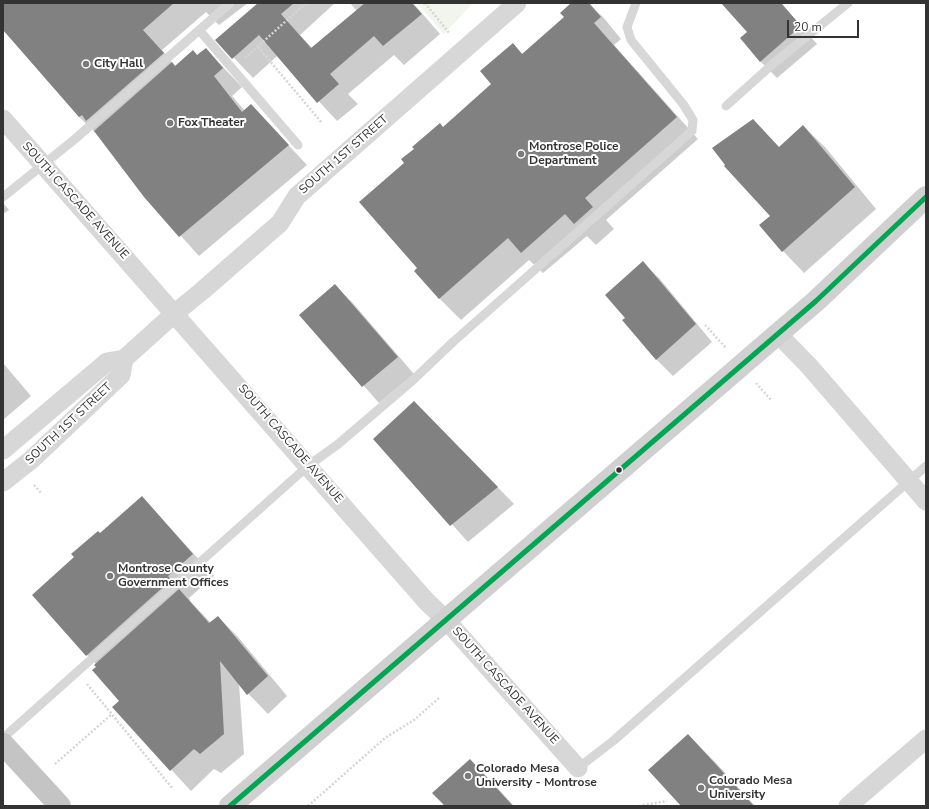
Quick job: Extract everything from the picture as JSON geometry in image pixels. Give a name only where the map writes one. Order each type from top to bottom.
[{"type":"highway","points":[[3,744],[60,806]]},
{"type":"street","name":"SOUTH 1ST STREET","points":[[3,450],[107,362],[124,359],[280,223],[297,196],[516,3]]},
{"type":"street","name":"SOUTH CASCADE AVENUE","points":[[3,119],[41,165],[175,313],[427,602],[446,620],[578,768]]},
{"type":"street","points":[[230,806],[816,301],[926,197]]},
{"type":"street","points":[[777,334],[809,366],[926,501]]},
{"type":"street","name":"SOUTH 1ST STREET","points":[[3,482],[31,460],[121,375],[124,359]]},
{"type":"street","points":[[848,806],[926,739]]},
{"type":"lane","points":[[3,197],[75,139],[200,31],[230,3]]},
{"type":"lane","points":[[3,738],[309,465],[337,445],[412,381],[453,342],[692,131],[693,120],[683,104],[631,40],[627,27],[636,3]]},
{"type":"lane","points":[[726,106],[774,63],[848,3]]},
{"type":"lane","points":[[200,31],[298,144]]},
{"type":"lane","points":[[578,768],[613,741],[908,480],[926,466]]},
{"type":"path","points":[[232,68],[258,47],[306,3]]},
{"type":"path","points":[[425,3],[464,50]]},
{"type":"path","points":[[258,47],[322,123]]},
{"type":"path","points":[[78,672],[173,789]]},
{"type":"path","points":[[308,806],[385,738],[414,720],[440,697]]},
{"type":"path","points":[[55,764],[112,714]]},
{"type":"path","points":[[639,806],[667,802]]},
{"type":"shaded area","points":[[417,3],[473,3],[444,34]]},
{"type":"building","name":"City Hall","points":[[3,3],[174,3],[143,30],[164,53],[86,121],[82,115],[79,117],[3,30]]},
{"type":"building","points":[[258,3],[294,3],[281,14],[311,48],[365,3],[412,3],[422,14],[383,46],[374,36],[330,74],[339,84],[317,103],[259,35],[232,59],[215,40]]},
{"type":"building","name":"Montrose Police Department","points":[[571,3],[589,3],[601,17],[594,23],[677,117],[585,198],[593,207],[574,224],[565,214],[521,253],[508,238],[439,299],[414,271],[417,268],[359,202],[404,163],[401,159],[414,149],[412,147],[440,123],[443,127],[491,84],[480,71],[513,43],[522,54],[564,17],[560,13]]},
{"type":"building","points":[[721,3],[781,3],[801,26],[760,62],[740,38],[747,32]]},
{"type":"building","points":[[206,48],[223,68],[214,76],[242,112],[251,104],[289,145],[179,237],[144,197],[94,131],[172,62],[175,66],[193,50],[197,55]]},
{"type":"building","points":[[753,119],[779,147],[803,125],[855,187],[782,252],[759,225],[770,216],[724,166],[725,165],[712,148]]},
{"type":"building","points":[[643,261],[696,324],[656,360],[622,320],[625,318],[605,295]]},
{"type":"building","points":[[335,284],[398,357],[362,387],[299,315]]},
{"type":"building","points":[[414,401],[498,487],[450,526],[373,439]]},
{"type":"building","name":"Montrose County Government Offices","points":[[142,496],[193,554],[168,576],[171,580],[86,656],[32,595],[74,557],[71,554],[98,531],[100,533]]},
{"type":"building","points":[[179,589],[209,623],[218,616],[268,676],[247,695],[220,661],[224,734],[200,754],[194,749],[170,771],[112,707],[119,701],[92,670],[96,667],[94,665]]},
{"type":"building","name":"Colorado Mesa University","points":[[688,734],[754,806],[681,806],[648,770]]},
{"type":"building","name":"Colorado Mesa University - Montrose","points":[[470,759],[513,806],[445,806],[432,793]]},
{"type":"transit line","points":[[230,806],[816,301],[926,197]]},
{"type":"place","name":"City Hall","points":[[86,64]]},
{"type":"place","name":"Fox Theater","points":[[170,123]]},
{"type":"place","name":"Montrose Police Department","points":[[521,154]]},
{"type":"place","name":"Montrose County Government Offices","points":[[110,576]]},
{"type":"place","name":"Colorado Mesa University - Montrose","points":[[468,776]]},
{"type":"place","name":"Colorado Mesa University","points":[[701,788]]}]
